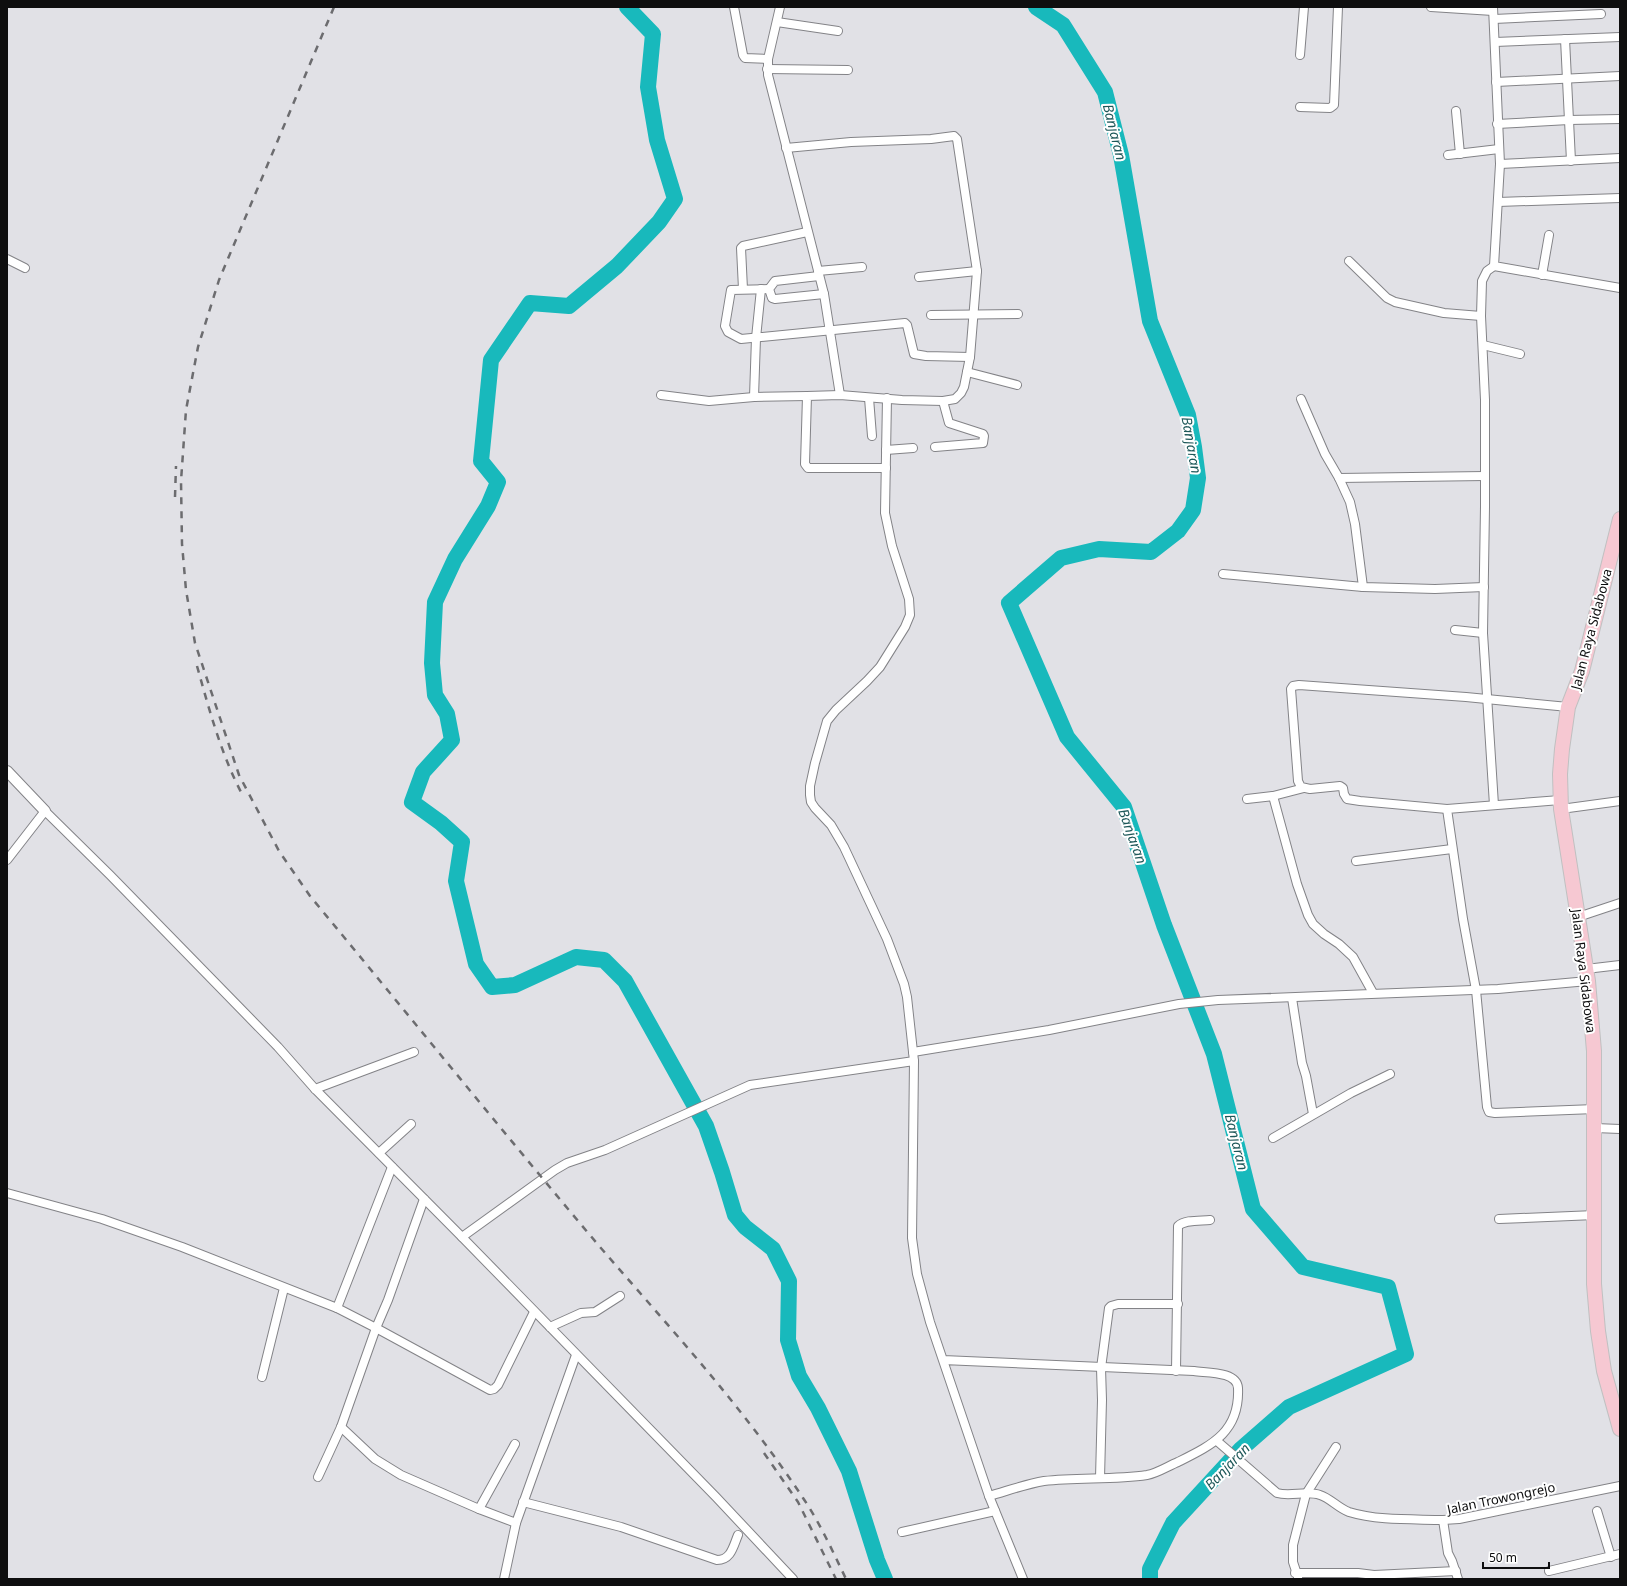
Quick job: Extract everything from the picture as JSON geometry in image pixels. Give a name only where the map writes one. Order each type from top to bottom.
[{"type":"highway","name":"Jalan Raya Sidabowa","points":[[1620,519],[1582,671],[1568,707],[1560,763],[1561,804],[1587,975],[1594,1050],[1594,1284],[1598,1331],[1604,1371],[1620,1429]]},
{"type":"street","points":[[734,7],[743,55],[745,58],[749,59],[768,59]]},
{"type":"street","points":[[780,7],[767,69],[771,90],[824,294],[840,395]]},
{"type":"street","points":[[1300,55],[1304,7]]},
{"type":"street","points":[[1300,107],[1330,108],[1334,105],[1338,7]]},
{"type":"street","points":[[1431,7],[1493,12],[1601,14]]},
{"type":"street","points":[[1493,12],[1500,164],[1494,266]]},
{"type":"street","points":[[777,22],[838,31]]},
{"type":"street","points":[[1495,42],[1620,37]]},
{"type":"street","points":[[1565,39],[1571,161]]},
{"type":"street","points":[[767,69],[848,70]]},
{"type":"street","points":[[1496,82],[1620,76]]},
{"type":"street","points":[[1456,111],[1460,154]]},
{"type":"street","points":[[1497,124],[1620,119]]},
{"type":"street","points":[[661,395],[709,401],[754,397],[840,395],[902,400],[943,401],[955,399],[961,393],[970,357],[977,271],[957,138],[954,136],[931,139],[851,142],[786,148]]},
{"type":"street","points":[[1448,155],[1499,150]]},
{"type":"street","points":[[1500,164],[1620,158]]},
{"type":"street","points":[[1498,202],[1620,198]]},
{"type":"street","points":[[743,289],[741,248],[743,246],[807,232]]},
{"type":"street","points":[[1542,275],[1549,235]]},
{"type":"street","points":[[7,259],[25,268]]},
{"type":"street","points":[[1348,261],[1387,298],[1395,302],[1444,313],[1481,316]]},
{"type":"street","points":[[1494,805],[1483,633],[1485,400],[1481,316],[1482,281],[1487,271],[1494,266],[1620,288]]},
{"type":"street","points":[[754,397],[756,338],[765,289],[774,281],[862,267]]},
{"type":"street","points":[[919,277],[977,271]]},
{"type":"street","points":[[765,289],[743,289],[733,290],[730,292],[725,326],[728,332],[741,339],[905,323],[907,325],[914,354],[926,356],[970,357]]},
{"type":"street","points":[[765,289],[772,298],[775,299],[824,294]]},
{"type":"street","points":[[931,315],[1018,314]]},
{"type":"street","points":[[1483,346],[1520,354]]},
{"type":"street","points":[[967,372],[1017,385]]},
{"type":"street","points":[[807,396],[804,464],[806,467],[886,468]]},
{"type":"street","points":[[869,398],[872,436]]},
{"type":"street","points":[[887,398],[885,513],[892,546],[909,599],[910,615],[905,627],[880,667],[827,720],[815,763],[810,786],[810,795],[811,802],[831,825],[844,847],[887,939],[904,984],[907,997],[914,1061],[912,1238],[918,1274],[930,1322],[989,1496],[1024,1579]]},
{"type":"street","points":[[1301,399],[1325,454],[1339,478],[1350,502],[1355,524],[1363,587]]},
{"type":"street","points":[[935,447],[983,443],[983,434],[949,422],[943,401]]},
{"type":"street","points":[[886,450],[913,448]]},
{"type":"street","points":[[1339,478],[1484,476]]},
{"type":"street","points":[[1223,574],[1363,587],[1435,590],[1484,587]]},
{"type":"street","points":[[1455,630],[1483,633]]},
{"type":"street","points":[[1304,788],[1299,785],[1298,781],[1290,693],[1293,686],[1299,685],[1458,697],[1568,707]]},
{"type":"street","points":[[7,771],[268,1037],[315,1089],[462,1236],[534,1312],[716,1497],[793,1579]]},
{"type":"street","points":[[1247,799],[1273,796],[1304,788],[1340,786],[1343,787],[1344,794],[1347,799],[1360,802],[1447,809],[1494,805],[1620,801]]},
{"type":"street","points":[[1273,796],[1297,884],[1308,915],[1313,924],[1353,957],[1372,993]]},
{"type":"street","points":[[1447,809],[1452,849],[1476,990],[1487,1108],[1489,1112],[1502,1113],[1595,1109]]},
{"type":"street","points":[[7,860],[45,811]]},
{"type":"street","points":[[1356,861],[1452,849]]},
{"type":"street","points":[[1578,917],[1620,903]]},
{"type":"street","points":[[913,1052],[1049,1030],[1179,1004],[1218,1000],[1476,990],[1587,975],[1620,965]]},
{"type":"street","points":[[1292,998],[1302,1064],[1313,1114]]},
{"type":"street","points":[[315,1089],[414,1052]]},
{"type":"street","points":[[462,1236],[567,1163],[606,1150],[687,1112],[705,1106],[750,1085],[914,1061]]},
{"type":"street","points":[[1273,1138],[1313,1114],[1390,1074]]},
{"type":"street","points":[[379,1153],[411,1124]]},
{"type":"street","points":[[1595,1128],[1620,1129]]},
{"type":"street","points":[[336,1308],[392,1167]]},
{"type":"street","points":[[7,1193],[102,1219],[182,1247],[336,1308],[490,1390],[494,1389],[498,1385],[534,1312]]},
{"type":"street","points":[[318,1477],[341,1427],[424,1199]]},
{"type":"street","points":[[1499,1219],[1594,1215]]},
{"type":"street","points":[[1176,1371],[1178,1226],[1181,1223],[1186,1222],[1210,1220]]},
{"type":"street","points":[[262,1377],[284,1288]]},
{"type":"street","points":[[550,1327],[581,1313],[595,1312],[620,1296]]},
{"type":"street","points":[[1100,1478],[1102,1400],[1101,1368],[1108,1312],[1111,1306],[1118,1304],[1178,1304]]},
{"type":"street","points":[[504,1579],[516,1523],[576,1355]]},
{"type":"street","points":[[943,1360],[1194,1372],[1227,1375],[1233,1378],[1236,1382],[1238,1389],[1235,1415],[1220,1443],[1208,1447],[1153,1473],[1044,1481],[989,1496]]},
{"type":"street","points":[[341,1427],[375,1459],[401,1475],[479,1509],[516,1523]]},
{"type":"street","points":[[1220,1443],[1277,1493],[1288,1495],[1320,1495],[1349,1512],[1385,1518],[1444,1520]]},
{"type":"street","points":[[479,1509],[515,1444]]},
{"type":"street","points":[[1336,1447],[1306,1494],[1293,1545],[1293,1562],[1297,1576],[1358,1573],[1374,1575],[1457,1575]]},
{"type":"street","name":"Jalan Trowongrejo","points":[[1457,1575],[1448,1553],[1444,1520],[1459,1519],[1620,1486]]},
{"type":"street","points":[[523,1502],[621,1527],[717,1560],[722,1560],[728,1557],[738,1535]]},
{"type":"street","points":[[902,1532],[995,1511]]},
{"type":"street","points":[[1597,1511],[1611,1556]]},
{"type":"street","points":[[1550,1571],[1620,1554]]},
{"type":"waterway","points":[[627,7],[653,34],[648,87],[657,140],[675,199],[659,222],[617,266],[569,306],[530,303],[491,360],[481,461],[498,482],[488,506],[455,559],[435,602],[432,663],[435,695],[447,714],[452,740],[423,772],[412,802],[441,823],[462,842],[456,881],[476,964],[492,987],[515,985],[576,957],[604,960],[625,981],[706,1126],[735,1215],[745,1227],[773,1249],[789,1281],[788,1340],[799,1376],[818,1408],[849,1471],[877,1560],[885,1579]]},
{"type":"waterway","name":"Banjaran","points":[[1036,7],[1063,25],[1105,92],[1121,155],[1150,321],[1188,415],[1198,478],[1193,510],[1178,531],[1151,552],[1099,549],[1061,558],[1009,603],[1067,737],[1124,807],[1164,925],[1214,1054],[1253,1209],[1303,1267],[1388,1287],[1406,1354],[1289,1407],[1241,1449],[1173,1523],[1150,1569],[1150,1579]]},
{"type":"railway","points":[[334,7],[219,280],[198,347],[186,410],[181,481],[182,544],[186,590],[195,643],[239,775],[279,851],[310,896],[563,1203],[731,1400],[780,1465],[815,1517],[846,1579]]},
{"type":"railway","points":[[175,497],[176,466]]},
{"type":"railway","points":[[197,666],[222,747],[242,794]]},
{"type":"railway","points":[[764,1453],[798,1502],[836,1579]]}]
